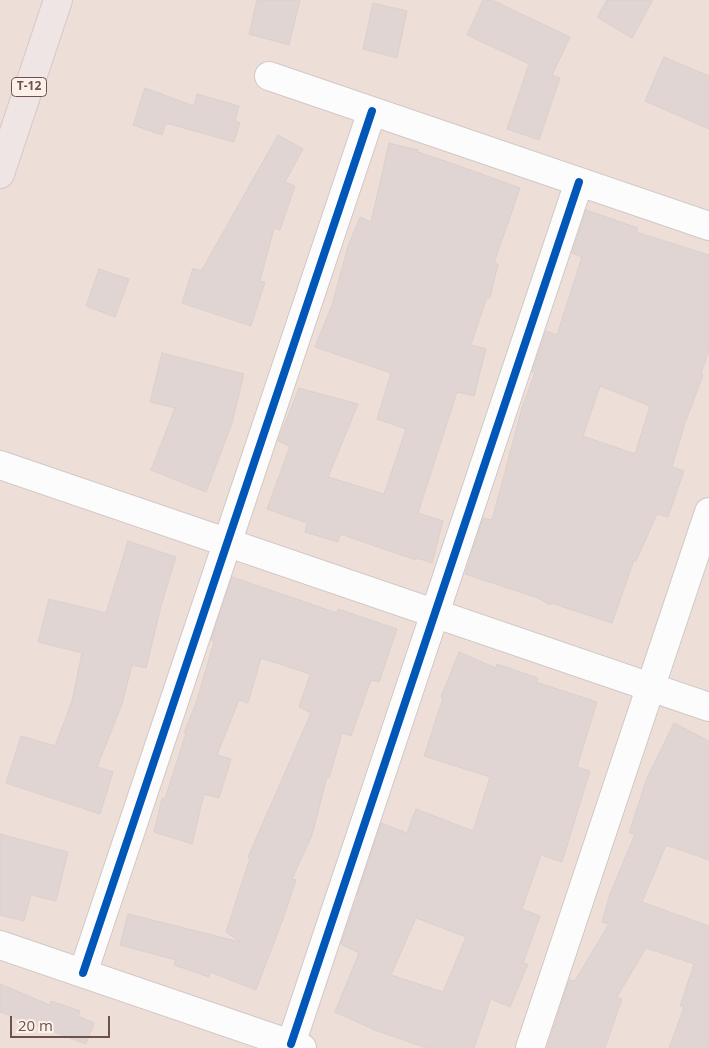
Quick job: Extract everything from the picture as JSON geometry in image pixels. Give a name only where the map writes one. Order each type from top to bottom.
[{"type":"highway","name":"T-12","points":[[0,174],[58,0]]},
{"type":"street","points":[[269,76],[709,226]]},
{"type":"street","points":[[83,973],[372,111]]},
{"type":"street","points":[[0,945],[297,1046],[434,613],[579,182]]},
{"type":"street","points":[[0,465],[709,707]]},
{"type":"street","points":[[530,1048],[709,512]]},
{"type":"shaded area","points":[[0,0],[709,0],[709,1048],[0,1048]]},
{"type":"building","points":[[257,0],[300,0],[289,45],[249,34]]},
{"type":"building","points":[[483,0],[492,0],[570,37],[552,75],[560,78],[539,140],[507,129],[529,64],[467,35]]},
{"type":"building","points":[[607,0],[653,0],[632,38],[597,17]]},
{"type":"building","points":[[373,3],[407,11],[397,58],[363,49]]},
{"type":"building","points":[[664,57],[709,76],[709,129],[645,101]]},
{"type":"building","points":[[145,88],[194,106],[197,94],[239,106],[235,121],[240,123],[234,142],[166,123],[162,135],[133,125]]},
{"type":"building","points":[[278,135],[303,149],[285,182],[295,186],[280,230],[274,228],[260,281],[265,282],[251,326],[182,303],[193,268],[201,271],[207,263]]},
{"type":"building","points":[[389,143],[418,150],[418,152],[520,188],[494,263],[498,264],[490,298],[487,297],[471,345],[486,349],[474,396],[457,392],[418,513],[443,521],[432,563],[417,558],[416,560],[340,534],[338,542],[305,532],[307,523],[267,509],[290,446],[278,441],[299,388],[358,404],[328,477],[384,494],[406,429],[377,419],[391,373],[315,347],[332,305],[348,246],[360,217],[371,222]]},
{"type":"building","points":[[586,210],[638,228],[636,232],[709,255],[709,350],[701,374],[703,375],[685,423],[672,467],[684,471],[668,517],[657,514],[636,561],[634,560],[612,623],[551,603],[550,605],[538,598],[465,574],[483,518],[492,520],[522,408],[535,372],[532,372],[546,331],[557,335],[582,257],[572,253]],"holes":[[[600,386],[650,406],[635,454],[583,436]]]},
{"type":"building","points":[[99,269],[129,279],[115,317],[86,306]]},
{"type":"building","points":[[162,353],[244,374],[232,423],[206,492],[151,470],[175,408],[150,402]]},
{"type":"building","points":[[128,541],[176,557],[161,606],[146,668],[132,665],[122,704],[97,767],[113,772],[100,814],[6,783],[21,736],[55,746],[72,701],[82,653],[38,642],[49,599],[106,613]]},
{"type":"building","points":[[232,577],[337,613],[338,609],[397,629],[379,682],[371,680],[351,736],[342,733],[329,778],[327,777],[312,835],[292,879],[296,880],[256,990],[210,972],[209,977],[174,965],[176,960],[120,945],[128,914],[240,942],[226,932],[250,858],[248,857],[311,713],[299,707],[310,674],[261,658],[248,703],[239,700],[217,755],[231,759],[219,798],[204,794],[192,844],[154,832],[162,798],[165,799],[186,733],[184,732],[195,706],[214,642],[211,640]]},
{"type":"building","points":[[459,652],[496,668],[497,664],[538,678],[536,682],[597,702],[577,767],[590,771],[562,862],[541,855],[522,909],[540,916],[523,963],[528,964],[510,1007],[491,999],[474,1048],[427,1048],[377,1031],[335,1012],[359,953],[341,944],[381,823],[407,833],[416,809],[473,831],[490,777],[424,756],[443,698],[441,697]],"holes":[[[416,918],[466,937],[443,992],[391,975]]]},
{"type":"building","points":[[674,723],[709,741],[709,860],[666,845],[642,902],[709,926],[709,1048],[669,1048],[684,1007],[680,1006],[694,964],[646,948],[617,997],[622,999],[605,1048],[547,1048],[569,980],[575,981],[609,924],[602,922],[610,894],[635,834],[629,833],[647,778]]},
{"type":"building","points":[[0,834],[68,852],[56,901],[31,895],[24,921],[0,915]]},
{"type":"building","points":[[0,984],[50,1005],[51,1001],[80,1011],[78,1016],[94,1023],[86,1044],[0,1012]]},
{"type":"cycle path","points":[[83,973],[372,111]]},
{"type":"cycle path","points":[[291,1044],[579,182]]}]
